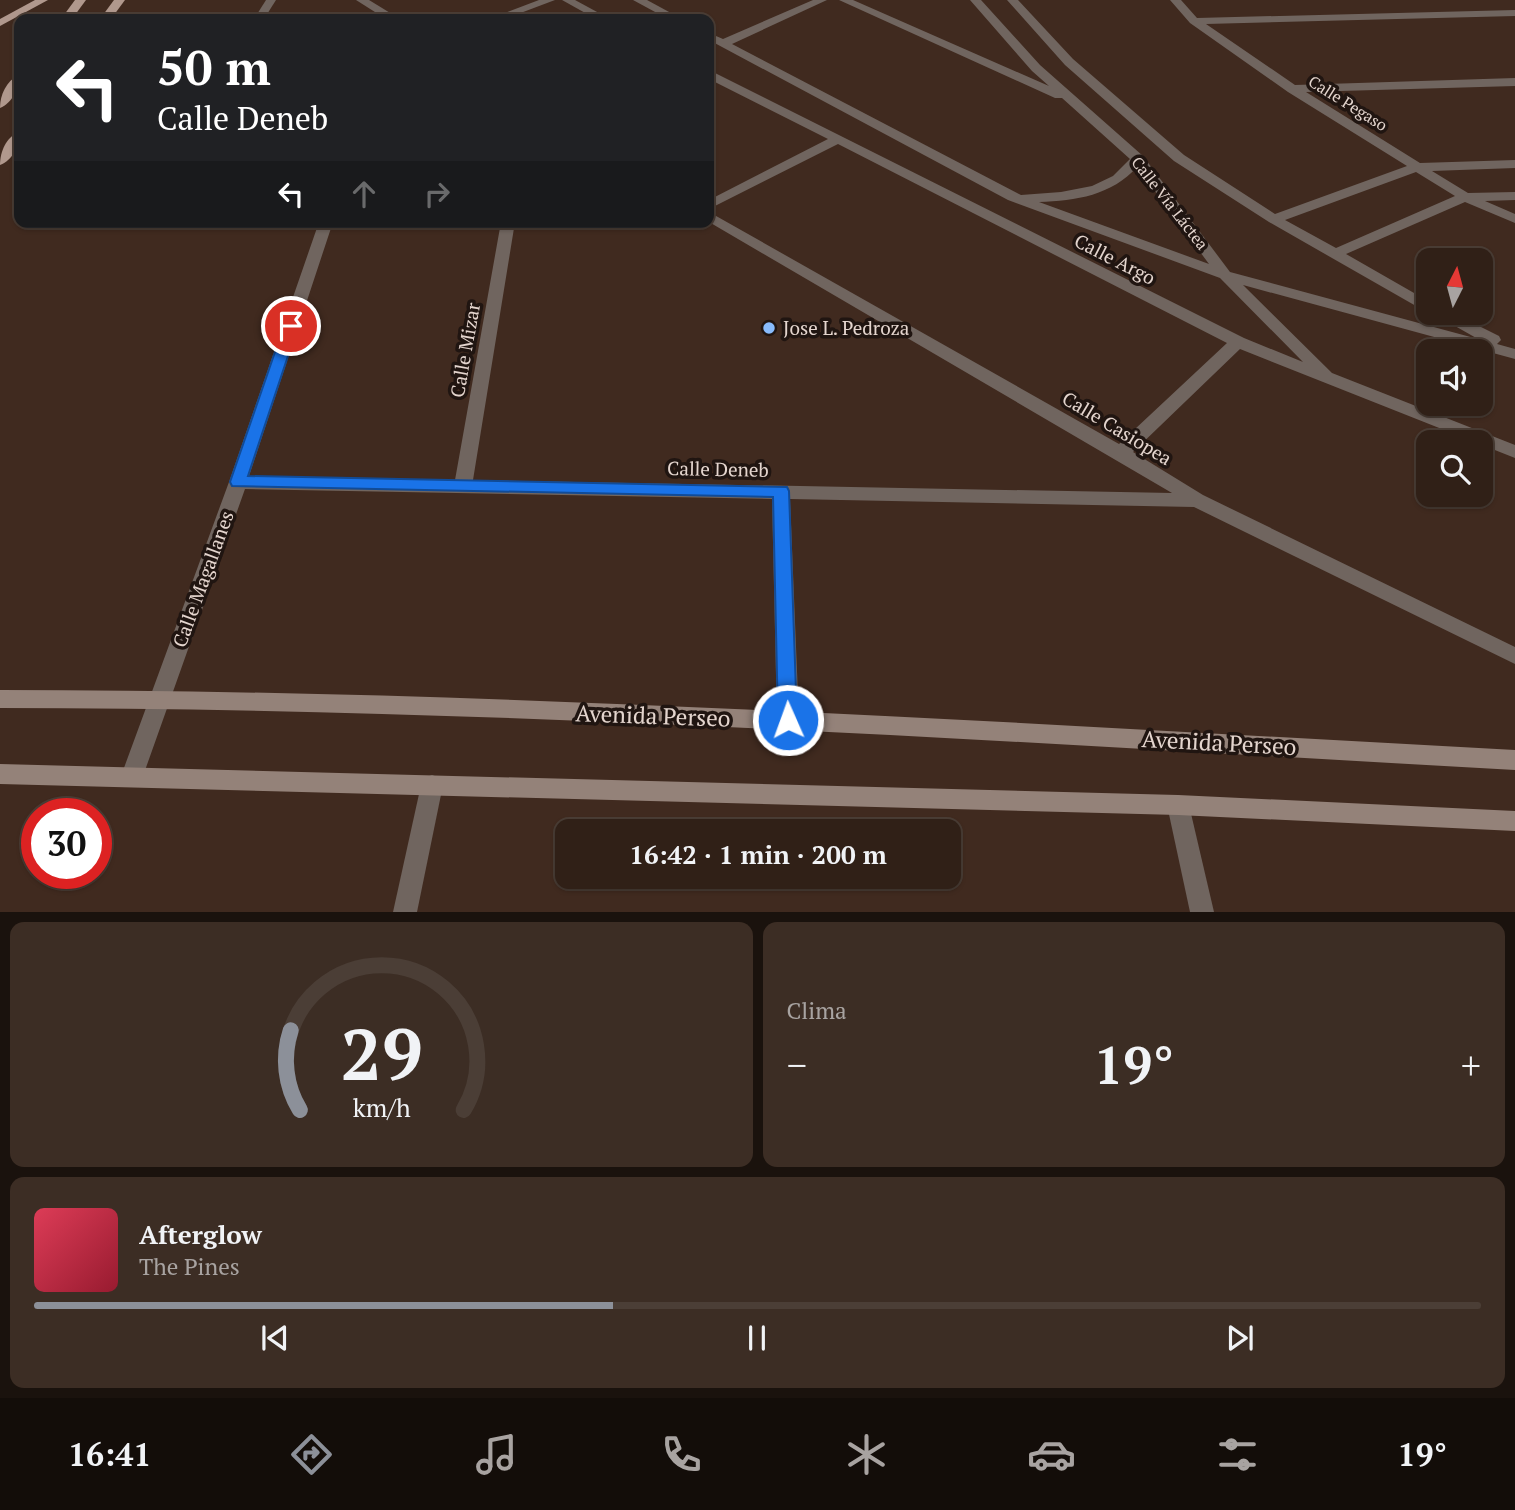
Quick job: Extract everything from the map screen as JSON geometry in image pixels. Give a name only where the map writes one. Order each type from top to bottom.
[{"type":"main road","points":[[17,14],[43,0]]},
{"type":"main road","points":[[70,14],[81,0]]},
{"type":"main road","points":[[109,14],[120,0]]},
{"type":"main road","points":[[0,104],[14,86]]},
{"type":"main road","points":[[0,161],[14,143]]},
{"type":"main road","name":"Avenida Perseo","points":[[0,699],[159,699],[788,720],[1515,760]]},
{"type":"main road","points":[[0,774],[1178,805],[1515,821]]},
{"type":"street","points":[[361,0],[385,14]]},
{"type":"street","points":[[509,14],[550,0]]},
{"type":"street","points":[[567,0],[594,14]]},
{"type":"street","points":[[638,0],[666,14]]},
{"type":"street","points":[[724,43],[822,0]]},
{"type":"street","points":[[844,0],[1073,101]]},
{"type":"street","name":"Calle Vía Láctea","points":[[975,0],[1012,43],[1138,159],[1225,275],[1331,380]]},
{"type":"street","name":"Calle Vía Láctea","points":[[1012,0],[1069,62],[1179,158],[1274,219],[1416,300]]},
{"type":"street","name":"Calle Pegaso","points":[[1175,0],[1194,21],[1292,89],[1465,197],[1515,219]]},
{"type":"street","points":[[1194,21],[1515,13]]},
{"type":"street","name":"Calle Argo","points":[[714,38],[1013,197],[1225,275],[1515,352]]},
{"type":"street","name":"Calle Argo","points":[[714,77],[1238,342],[1515,452]]},
{"type":"street","points":[[1292,89],[1515,82]]},
{"type":"street","points":[[714,202],[836,140]]},
{"type":"street","points":[[1013,197],[1054,198],[1087,191],[1118,179],[1138,159]]},
{"type":"street","points":[[1274,219],[1418,167],[1515,164]]},
{"type":"street","points":[[1335,254],[1465,197],[1515,196]]},
{"type":"street","name":"Calle Casiopea","points":[[714,219],[1121,453],[1197,500],[1515,656]]},
{"type":"street","name":"Calle Magallanes","points":[[132,776],[238,482],[324,228]]},
{"type":"street","name":"Calle Mizar","points":[[463,486],[507,228]]},
{"type":"street","points":[[1465,326],[1515,352]]},
{"type":"street","points":[[1121,453],[1238,342]]},
{"type":"street","name":"Calle Deneb","points":[[238,482],[1197,500]]},
{"type":"street","points":[[781,491],[788,720]]},
{"type":"street","points":[[405,912],[432,785]]},
{"type":"street","points":[[1178,805],[1202,912]]},
{"type":"place","name":"Jose L. Pedroza","points":[[769,328]]},
{"type":"route","points":[[291,326],[238,482],[781,491],[788,720]]}]
